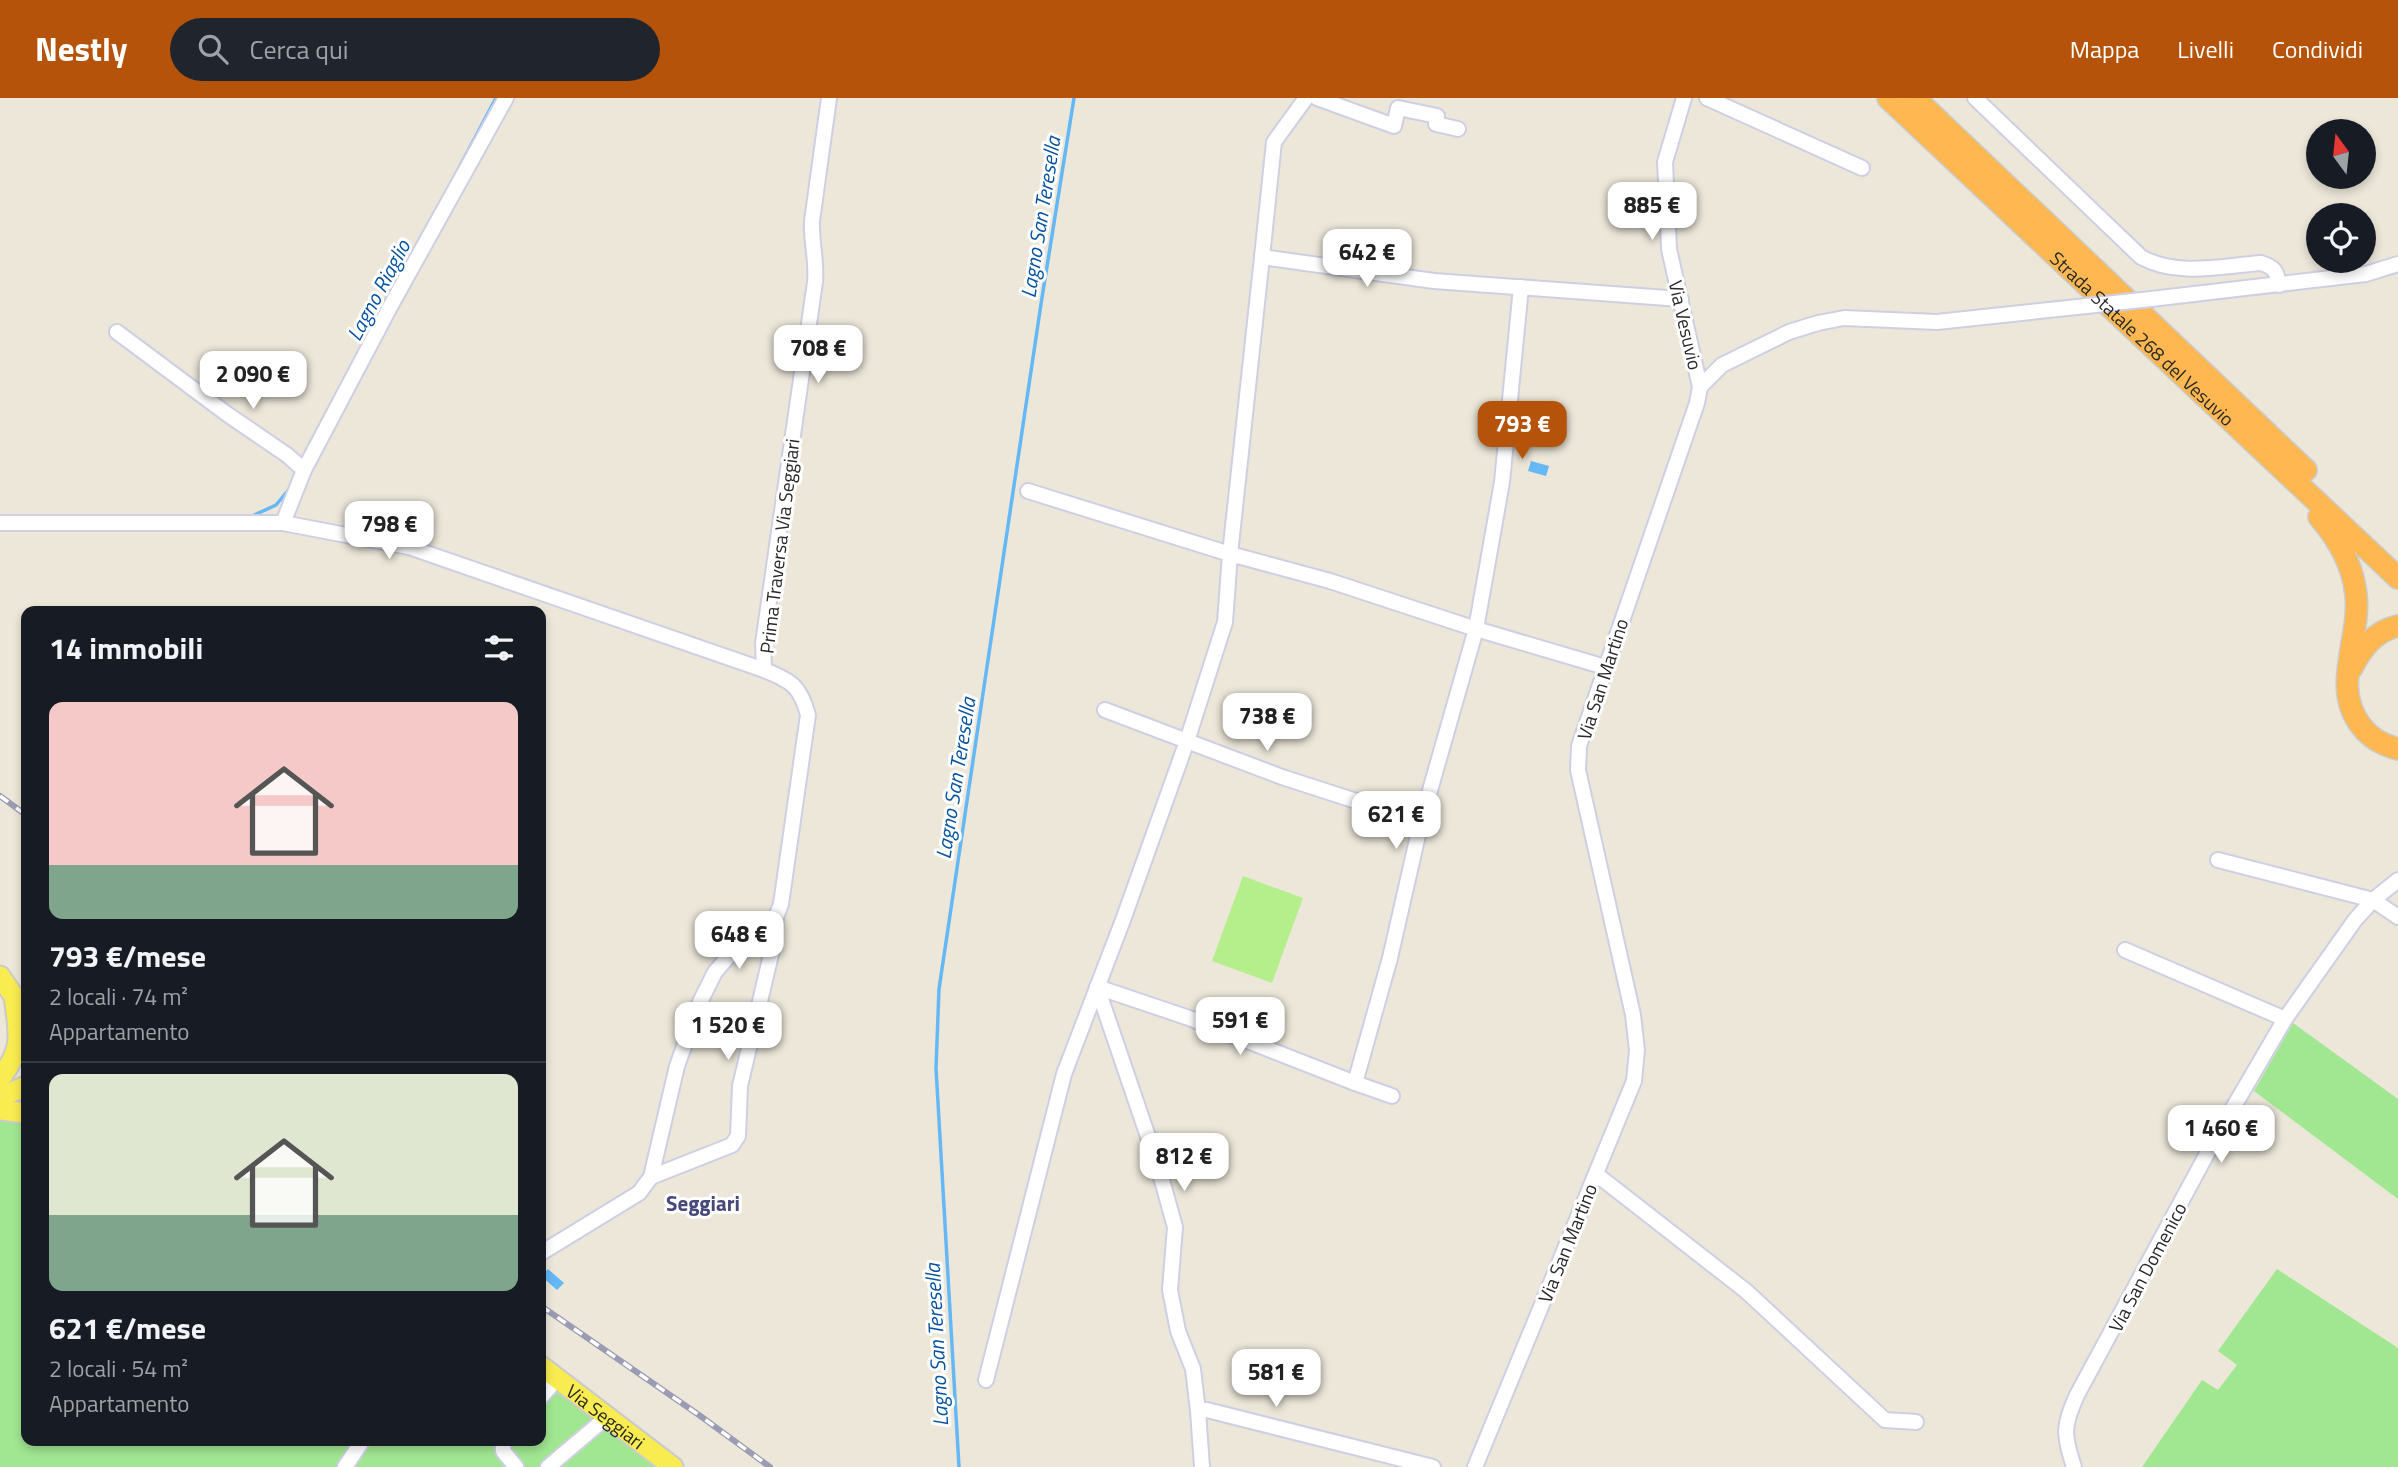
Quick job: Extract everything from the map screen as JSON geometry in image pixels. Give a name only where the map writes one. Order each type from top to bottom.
[{"type":"highway","name":"Strada Statale 268 del Vesuvio","points":[[1888,98],[2398,578]]},
{"type":"highway","name":"Strada Statale 268 del Vesuvio","points":[[1915,98],[2398,559]]},
{"type":"highway","points":[[2279,465],[2329,529],[2341,547],[2350,571],[2356,595],[2347,676],[2348,699],[2358,722],[2379,742],[2398,749]]},
{"type":"highway","points":[[2347,676],[2364,646],[2378,635],[2398,626]]},
{"type":"main road","points":[[0,976],[21,1008]]},
{"type":"main road","points":[[0,1079],[13,1061],[19,1046],[14,998]]},
{"type":"main road","points":[[0,1097],[21,1088]]},
{"type":"main road","points":[[0,1110],[21,1112]]},
{"type":"main road","name":"Via Seggiari","points":[[546,1370],[673,1467]]},
{"type":"street","points":[[283,523],[304,470],[387,312],[506,98]]},
{"type":"street","name":"Prima Traversa Via Seggiari","points":[[651,1177],[732,1145],[737,1136],[740,1086],[781,904],[808,715],[803,697],[794,685],[785,678],[764,670],[763,643],[815,282],[817,262],[811,236],[811,221],[829,98]]},
{"type":"street","points":[[986,1381],[1064,1074],[1187,741],[1225,622],[1274,142],[1306,98]]},
{"type":"street","points":[[1317,98],[1394,126],[1398,108],[1437,116],[1436,124],[1458,129]]},
{"type":"street","name":"Via Vesuvio","points":[[1684,98],[1665,162],[1670,249],[1700,387]]},
{"type":"street","points":[[1707,98],[1862,168]]},
{"type":"street","points":[[1975,98],[2141,257],[2154,264],[2180,268],[2261,263],[2272,267],[2277,273],[2279,285]]},
{"type":"street","points":[[1262,257],[1434,281],[1681,299]]},
{"type":"street","points":[[1700,387],[1722,365],[1789,332],[1844,318],[1937,322],[2279,285],[2366,274],[2398,264]]},
{"type":"street","points":[[1355,1083],[1390,958],[1421,822],[1476,629],[1502,482],[1521,288]]},
{"type":"street","points":[[117,332],[304,470]]},
{"type":"street","name":"Via San Martino","points":[[1475,1467],[1634,1081],[1637,1050],[1633,1015],[1578,769],[1579,746],[1697,403],[1700,387]]},
{"type":"street","points":[[1028,491],[1605,667]]},
{"type":"street","points":[[0,523],[283,523],[409,547],[764,670]]},
{"type":"street","points":[[1105,710],[1282,777],[1421,822]]},
{"type":"street","points":[[2218,860],[2373,900],[2398,917]]},
{"type":"street","name":"Via San Domenico","points":[[2074,1467],[2065,1431],[2066,1420],[2216,1137],[2286,1019],[2343,936],[2373,900],[2398,880]]},
{"type":"street","points":[[546,1250],[639,1193],[651,1177],[677,1066],[700,1002],[715,972],[729,956],[776,917]]},
{"type":"street","points":[[2125,950],[2286,1019]]},
{"type":"street","points":[[1097,987],[1189,1018],[1392,1096]]},
{"type":"street","points":[[1097,987],[1158,1166],[1175,1227],[1170,1290],[1178,1331],[1193,1369],[1202,1467]]},
{"type":"street","points":[[1596,1174],[1746,1291],[1885,1420],[1896,1423],[1916,1422]]},
{"type":"street","points":[[546,1391],[557,1379]]},
{"type":"street","points":[[1198,1411],[1225,1414],[1433,1467]]},
{"type":"street","points":[[548,1467],[607,1417]]},
{"type":"street","points":[[345,1467],[359,1446]]},
{"type":"street","points":[[503,1446],[503,1451],[516,1467]]},
{"type":"green space","points":[[1243,876],[1303,898],[1272,983],[1212,961]]},
{"type":"green space","points":[[2293,1023],[2398,1099],[2398,1199],[2254,1091]]},
{"type":"green space","points":[[0,1107],[21,1109],[21,1446],[546,1446],[546,1359],[564,1377],[684,1467],[0,1467]]},
{"type":"green space","points":[[2277,1269],[2398,1348],[2398,1467],[2142,1467],[2202,1380],[2218,1390],[2237,1365],[2218,1351]]},
{"type":"water","points":[[1531,461],[1549,466],[1546,476],[1528,471]]},
{"type":"water","points":[[548,1269],[564,1283],[557,1290],[546,1280]]},
{"type":"waterway","name":"Lagno Riaglio","points":[[451,183],[496,98]]},
{"type":"waterway","name":"Lagno San Teresella","points":[[959,1467],[936,1068],[939,989],[1074,98]]},
{"type":"waterway","name":"Lagno Riaglio","points":[[250,517],[276,505],[291,487]]},
{"type":"railway","points":[[0,796],[21,811]]},
{"type":"railway","points":[[546,1309],[770,1467]]},
{"type":"district","name":"Seggiari","points":[[703,1203]]}]
